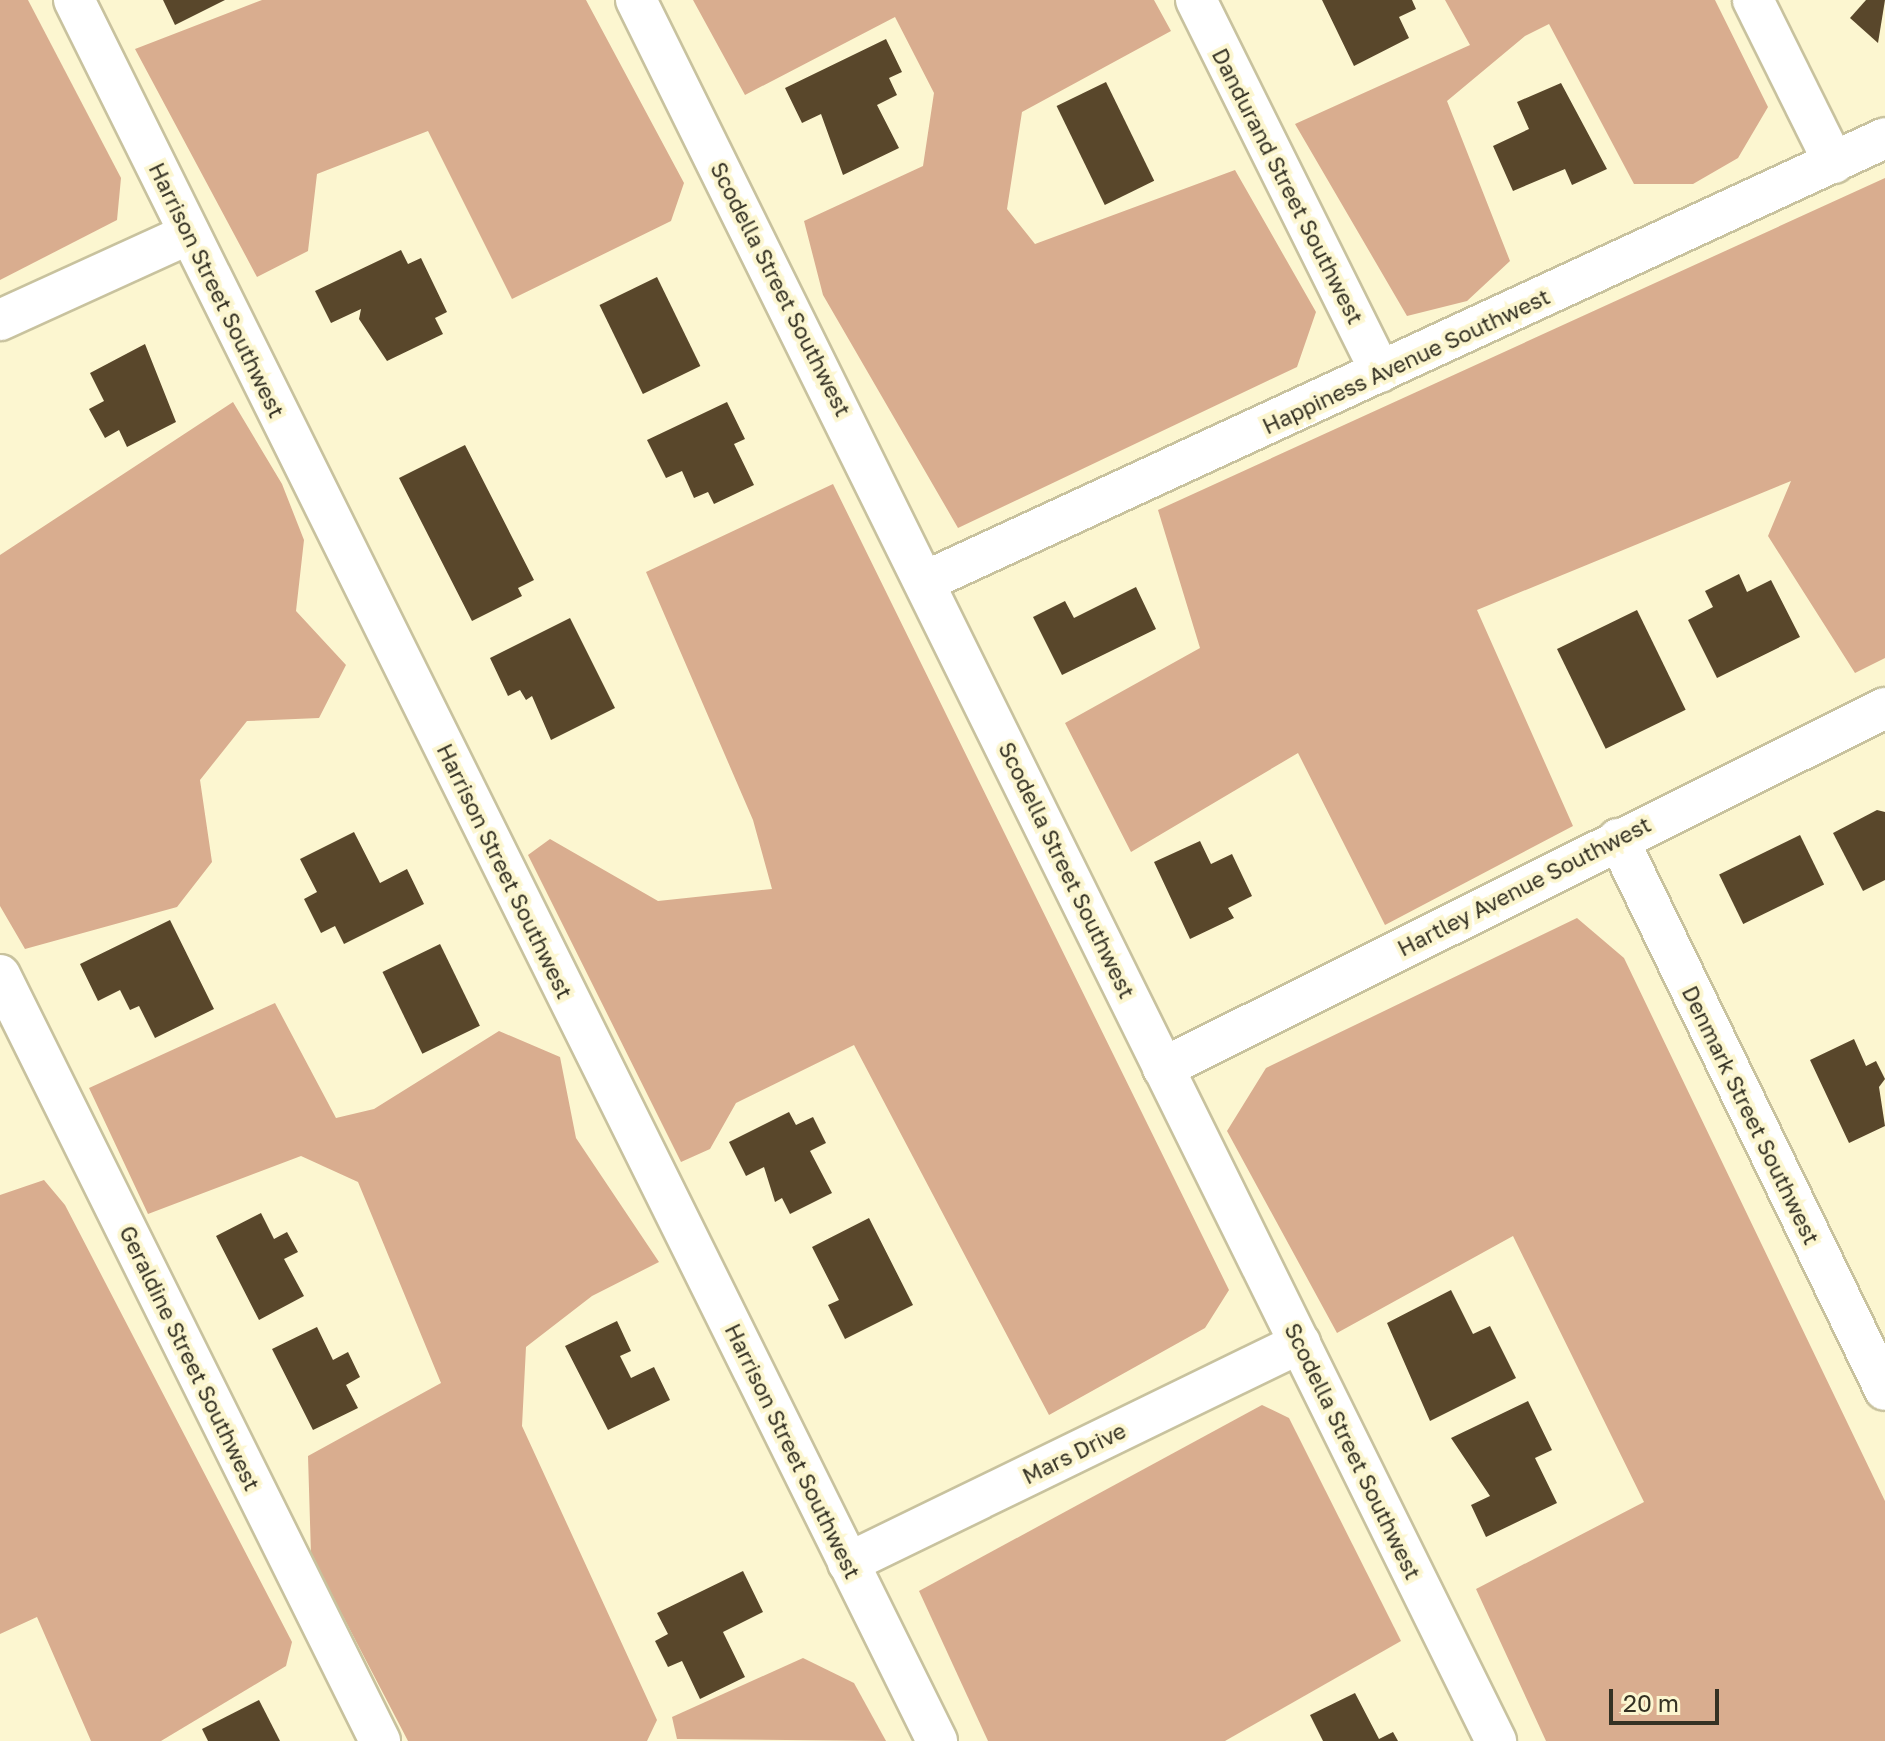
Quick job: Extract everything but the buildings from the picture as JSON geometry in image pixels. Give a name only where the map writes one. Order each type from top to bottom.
[{"type":"street","name":"Harrison Street Southwest","points":[[74,0],[937,1741]]},
{"type":"street","name":"Scodella Street Southwest","points":[[636,0],[926,581],[1496,1741]]},
{"type":"street","name":"Dandurand Street Southwest","points":[[1196,0],[1381,372]]},
{"type":"street","points":[[1753,0],[1834,163]]},
{"type":"street","name":"Happiness Avenue Southwest","points":[[926,581],[1885,138]]},
{"type":"street","points":[[0,320],[189,234]]},
{"type":"street","name":"Hartley Avenue Southwest","points":[[1163,1068],[1885,708]]},
{"type":"street","name":"Denmark Street Southwest","points":[[1618,839],[1885,1390]]},
{"type":"street","name":"Geraldine Street Southwest","points":[[0,975],[380,1741]]},
{"type":"street","name":"Mars Drive","points":[[848,1563],[1300,1343]]},
{"type":"shaded area","points":[[0,0],[28,0],[121,178],[117,220],[0,280]]},
{"type":"shaded area","points":[[262,0],[586,0],[684,183],[671,221],[512,299],[428,131],[317,174],[308,251],[257,277],[135,49]]},
{"type":"shaded area","points":[[693,0],[1154,0],[1171,31],[1022,112],[1007,209],[1035,244],[1235,170],[1316,312],[1297,367],[958,528],[823,295],[804,221],[923,166],[934,93],[895,17],[745,95]]},
{"type":"shaded area","points":[[1445,0],[1715,0],[1768,107],[1738,158],[1693,184],[1634,184],[1549,24],[1525,36],[1447,101],[1510,261],[1467,301],[1407,316],[1295,124],[1470,45]]},
{"type":"shaded area","points":[[1885,178],[1885,658],[1855,673],[1768,536],[1791,481],[1477,610],[1573,826],[1385,925],[1298,753],[1131,852],[1065,723],[1200,648],[1158,510]]},
{"type":"shaded area","points":[[233,402],[282,484],[304,540],[296,611],[346,665],[319,718],[247,721],[200,780],[212,862],[177,907],[25,949],[0,906],[0,555]]},
{"type":"shaded area","points":[[833,484],[1229,1290],[1205,1328],[1049,1415],[854,1045],[736,1103],[710,1149],[681,1162],[528,855],[550,839],[658,901],[772,889],[753,820],[646,572]]},
{"type":"shaded area","points":[[1577,918],[1624,958],[1885,1501],[1885,1741],[1546,1741],[1476,1589],[1644,1502],[1513,1236],[1337,1333],[1227,1131],[1266,1068]]},
{"type":"shaded area","points":[[275,1003],[336,1118],[374,1109],[499,1031],[560,1057],[576,1138],[659,1262],[592,1296],[526,1347],[522,1426],[657,1720],[647,1741],[408,1741],[311,1555],[308,1456],[441,1383],[358,1182],[301,1156],[148,1214],[89,1088]]},
{"type":"shaded area","points":[[44,1180],[65,1205],[292,1642],[286,1666],[161,1741],[91,1741],[37,1617],[0,1634],[0,1195]]},
{"type":"shaded area","points":[[1262,1405],[1289,1418],[1401,1641],[1225,1741],[988,1741],[919,1591]]},
{"type":"shaded area","points":[[803,1658],[854,1683],[886,1741],[677,1739],[672,1717]]}]
